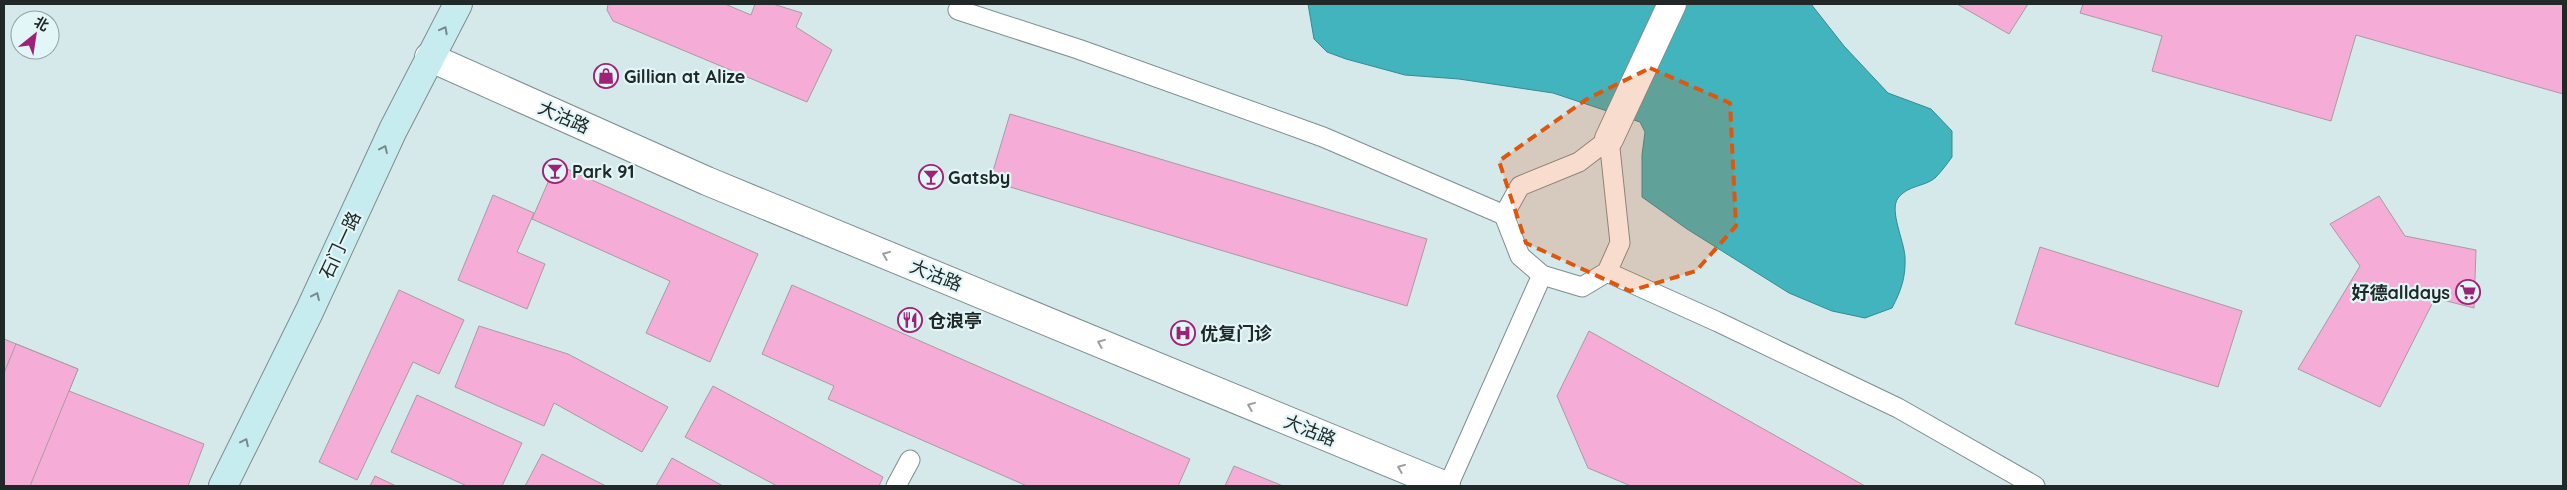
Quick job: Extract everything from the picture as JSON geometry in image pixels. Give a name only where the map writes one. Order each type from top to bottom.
[{"type":"main road","name":"石门一路","points":[[223,486],[429,56],[458,4]]},
{"type":"street","points":[[1611,134],[1672,4]]},
{"type":"street","name":"大沽路","points":[[429,56],[707,180],[1447,486]]},
{"type":"lane","points":[[958,10],[1078,49],[1323,137],[1504,215],[1520,256],[1542,275],[1582,287],[1607,272],[1620,243],[1611,134]]},
{"type":"lane","points":[[1504,215],[1520,186],[1579,162],[1611,134]]},
{"type":"lane","points":[[1607,272],[1718,322],[1898,408],[2035,486]]},
{"type":"lane","points":[[1447,486],[1542,275]]},
{"type":"lane","points":[[896,486],[910,460]]},
{"type":"highlighted area","points":[[1650,68],[1730,103],[1736,226],[1696,271],[1630,291],[1526,243],[1499,161],[1587,99]]},
{"type":"water","points":[[1308,4],[1811,4],[1844,46],[1888,93],[1931,109],[1952,131],[1952,157],[1935,178],[1911,188],[1898,198],[1895,210],[1904,250],[1905,271],[1898,296],[1892,308],[1865,318],[1832,311],[1789,293],[1687,229],[1642,197],[1642,155],[1645,132],[1640,122],[1553,93],[1459,79],[1405,75],[1346,59],[1327,52],[1314,39]]},
{"type":"building","points":[[608,4],[725,4],[751,15],[755,4],[773,4],[802,13],[796,27],[832,50],[807,102],[613,21],[607,10]]},
{"type":"building","points":[[1957,4],[2028,4],[2009,34]]},
{"type":"building","points":[[2083,4],[2563,4],[2563,94],[2356,35],[2331,121],[2152,71],[2162,36],[2080,13]]},
{"type":"building","points":[[1010,114],[1427,239],[1407,306],[990,181]]},
{"type":"building","points":[[556,164],[758,254],[710,362],[646,333],[670,281],[532,219]]},
{"type":"building","points":[[493,195],[534,213],[517,252],[545,264],[527,309],[458,280]]},
{"type":"building","points":[[2379,196],[2405,236],[2476,250],[2474,308],[2435,298],[2380,407],[2298,369],[2360,266],[2330,224]]},
{"type":"building","points":[[2040,247],[2242,311],[2218,387],[2015,324]]},
{"type":"building","points":[[792,285],[1190,459],[1178,486],[1027,486],[828,399],[834,386],[762,354]]},
{"type":"building","points":[[399,290],[464,320],[439,374],[413,362],[357,480],[319,462]]},
{"type":"building","points":[[479,326],[568,354],[668,407],[642,452],[554,403],[544,426],[455,387]]},
{"type":"building","points":[[1589,331],[1865,486],[1631,486],[1588,468],[1557,396]]},
{"type":"building","points":[[4,339],[78,369],[69,391],[204,444],[188,486],[4,486]]},
{"type":"building","points":[[16,344],[78,369],[30,486],[4,486],[4,373]]},
{"type":"building","points":[[713,386],[883,477],[879,486],[777,486],[685,437]]},
{"type":"building","points":[[417,395],[522,443],[502,486],[467,486],[391,452]]},
{"type":"building","points":[[542,454],[606,486],[525,486]]},
{"type":"building","points":[[672,458],[723,486],[656,486]]},
{"type":"building","points":[[1234,466],[1283,486],[1225,486]]},
{"type":"building","points":[[375,476],[396,486],[370,486]]},
{"type":"place","name":"Gillian at Alize","points":[[606,76]]},
{"type":"place","name":"Park 91","points":[[555,171]]},
{"type":"place","name":"Gatsby","points":[[931,177]]},
{"type":"place","name":"好德alldays","points":[[2468,292]]},
{"type":"place","name":"仓浪亭","points":[[910,320]]},
{"type":"place","name":"优复门诊","points":[[1183,333]]}]
